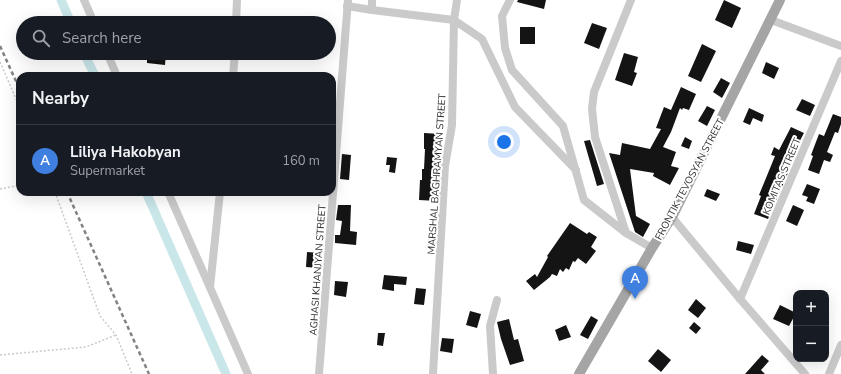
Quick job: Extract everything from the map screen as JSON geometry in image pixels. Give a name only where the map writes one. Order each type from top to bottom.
[{"type":"main road","name":"FRONTIK TEVOSYAN STREET","points":[[579,374],[652,248],[672,217],[780,0]]},
{"type":"street","points":[[236,16],[237,0]]},
{"type":"street","points":[[372,0],[372,10]]},
{"type":"street","name":"MARSHAL BAGHRAMYAN STREET","points":[[433,374],[445,166],[452,125],[454,20],[457,0]]},
{"type":"street","points":[[510,0],[502,16],[505,48],[512,70],[563,126],[584,200],[626,233],[652,248]]},
{"type":"street","points":[[626,233],[595,137],[592,109],[594,92],[631,0]]},
{"type":"street","points":[[87,2],[92,16]]},
{"type":"street","points":[[348,3],[372,10],[454,20],[482,39],[515,107],[576,170]]},
{"type":"street","name":"AGHASI KHANJYAN STREET","points":[[336,157],[348,3]]},
{"type":"street","points":[[771,20],[841,46]]},
{"type":"street","points":[[110,60],[115,72]]},
{"type":"street","points":[[233,72],[234,60]]},
{"type":"street","name":"KOMITAS STREET","points":[[740,299],[841,61]]},
{"type":"street","points":[[170,196],[248,374]]},
{"type":"street","points":[[210,288],[220,196]]},
{"type":"street","name":"AGHASI KHANJYAN STREET","points":[[319,374],[333,196]]},
{"type":"street","points":[[672,217],[805,374]]},
{"type":"street","points":[[493,374],[490,326],[497,300]]},
{"type":"street","points":[[829,374],[841,345]]},
{"type":"path","points":[[0,62],[16,99]]},
{"type":"path","points":[[0,189],[16,186]]},
{"type":"path","points":[[56,196],[100,316],[116,335],[132,374]]},
{"type":"path","points":[[0,355],[86,347],[116,335]]},
{"type":"building","points":[[518,0],[546,0],[544,9],[517,2]]},
{"type":"building","points":[[724,0],[741,8],[732,28],[715,20]]},
{"type":"building","points":[[592,23],[607,28],[599,49],[584,43]]},
{"type":"building","points":[[520,27],[535,27],[535,44],[520,44]]},
{"type":"building","points":[[702,44],[716,51],[701,82],[688,76]]},
{"type":"building","points":[[624,53],[638,57],[634,72],[637,73],[632,86],[615,80]]},
{"type":"building","points":[[147,60],[165,60],[165,65],[147,63]]},
{"type":"building","points":[[766,62],[779,68],[774,79],[762,73]]},
{"type":"building","points":[[721,78],[730,83],[722,98],[713,92]]},
{"type":"building","points":[[681,87],[696,94],[689,110],[683,108],[682,110],[680,108],[671,132],[663,147],[676,152],[671,166],[679,168],[670,185],[653,176],[654,173],[630,169],[636,216],[650,224],[643,237],[635,232],[609,153],[620,155],[622,143],[650,149],[661,129],[656,128],[664,107],[671,110]]},
{"type":"building","points":[[802,99],[815,105],[810,116],[796,110]]},
{"type":"building","points":[[707,106],[715,110],[707,126],[698,121]]},
{"type":"building","points":[[749,108],[764,115],[762,122],[753,118],[750,125],[743,122]]},
{"type":"building","points":[[833,114],[841,117],[841,124],[838,133],[835,132],[827,152],[833,155],[830,162],[824,160],[819,174],[808,170],[813,156],[811,155],[819,134],[824,136]]},
{"type":"building","points":[[791,127],[804,133],[796,148],[791,146],[782,170],[788,173],[768,219],[754,214],[761,196],[759,195],[775,156],[771,155],[774,147],[779,150]]},
{"type":"building","points":[[424,133],[441,134],[439,161],[435,161],[434,187],[438,187],[437,201],[419,200],[420,180],[422,180],[422,169],[424,169]]},
{"type":"building","points":[[685,137],[692,141],[689,149],[681,146]]},
{"type":"building","points":[[590,140],[604,184],[597,186],[584,141]]},
{"type":"building","points":[[342,154],[351,155],[349,180],[340,179]]},
{"type":"building","points":[[387,157],[397,158],[395,173],[389,172],[390,165],[386,165]]},
{"type":"building","points":[[807,184],[820,189],[814,204],[806,201],[808,197],[802,195]]},
{"type":"building","points":[[707,189],[720,194],[716,201],[704,196]]},
{"type":"building","points":[[338,205],[351,205],[350,231],[357,232],[356,245],[335,243],[335,235],[340,235],[342,221],[336,220]]},
{"type":"building","points":[[793,205],[804,210],[797,226],[786,221]]},
{"type":"building","points":[[570,223],[587,234],[589,232],[597,237],[591,247],[596,251],[586,264],[578,258],[575,262],[573,261],[569,270],[566,268],[563,272],[560,269],[557,276],[552,274],[534,290],[526,281],[535,274],[537,277],[548,257],[547,256]]},
{"type":"building","points":[[429,236],[435,237],[434,250],[427,249]]},
{"type":"building","points":[[738,241],[754,245],[751,254],[736,250]]},
{"type":"building","points":[[307,252],[320,253],[319,268],[306,267]]},
{"type":"building","points":[[384,275],[407,277],[406,285],[394,284],[394,291],[382,289]]},
{"type":"building","points":[[335,281],[348,282],[346,297],[334,295]]},
{"type":"building","points":[[416,288],[426,289],[424,305],[414,304]]},
{"type":"building","points":[[696,299],[706,308],[698,318],[688,310]]},
{"type":"building","points":[[780,305],[793,312],[793,319],[789,326],[773,319]]},
{"type":"building","points":[[470,311],[481,314],[477,328],[466,325]]},
{"type":"building","points":[[591,316],[598,320],[588,339],[580,335]]},
{"type":"building","points":[[509,319],[514,340],[518,339],[524,361],[510,365],[497,322]]},
{"type":"building","points":[[694,322],[701,328],[696,334],[689,328]]},
{"type":"building","points":[[566,325],[571,337],[559,341],[555,330]]},
{"type":"building","points":[[378,333],[385,333],[383,346],[377,345]]},
{"type":"building","points":[[442,338],[454,339],[452,353],[440,351]]},
{"type":"building","points":[[658,349],[671,360],[661,372],[648,361]]},
{"type":"building","points":[[762,355],[769,361],[761,370],[765,374],[745,374]]},
{"type":"waterway","points":[[61,0],[68,16]]},
{"type":"waterway","points":[[87,60],[93,72]]},
{"type":"waterway","points":[[148,196],[226,374]]},
{"type":"railway","points":[[0,46],[16,81]]},
{"type":"railway","points":[[69,196],[149,374]]},
{"type":"place","name":"Liliya Hakobyan","points":[[635,299]]}]
